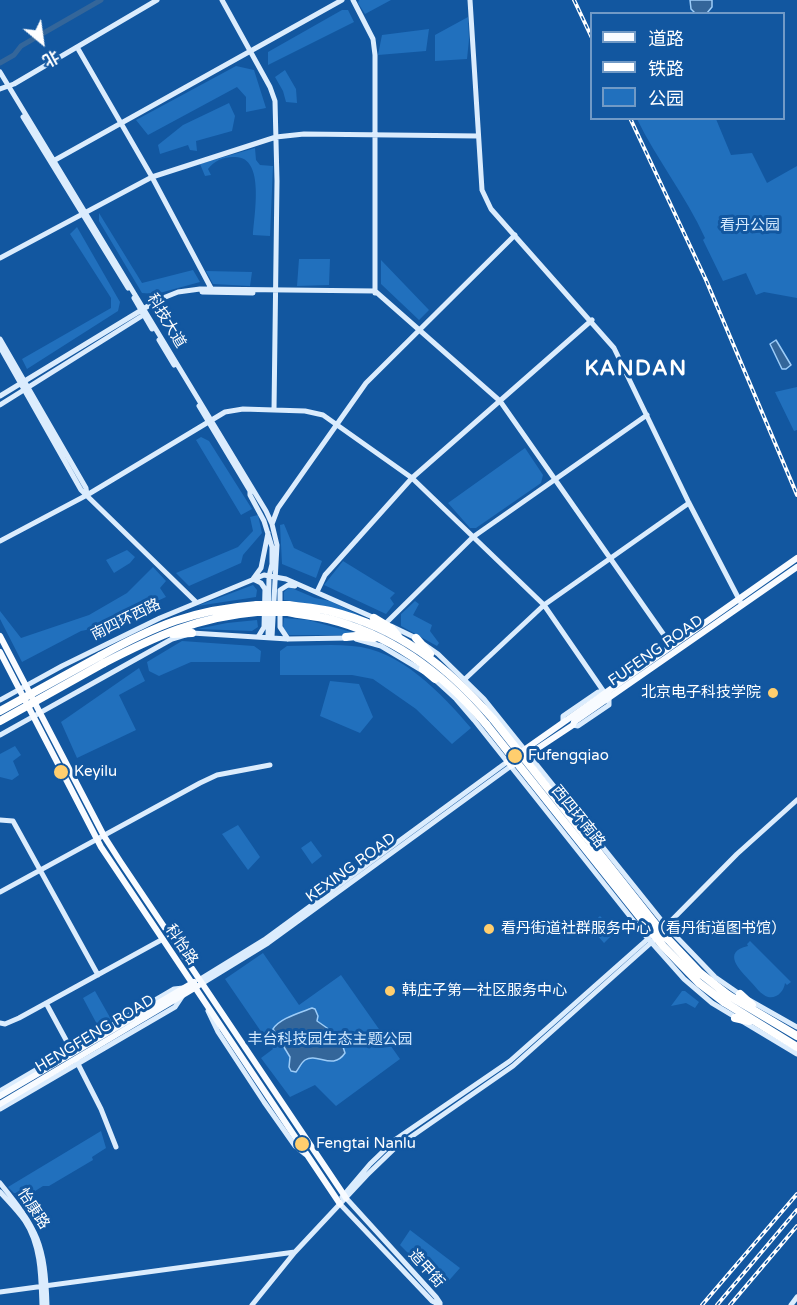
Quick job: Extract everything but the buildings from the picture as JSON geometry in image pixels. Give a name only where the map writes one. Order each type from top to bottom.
[{"type":"highway","name":"南四环西路","points":[[102,660],[160,625],[197,613],[228,607],[257,608]]},
{"type":"highway","points":[[0,711],[102,660],[151,639],[198,621],[257,608]]},
{"type":"highway","name":"西四环南路","points":[[257,608],[329,611],[358,620],[401,639],[436,662],[466,689],[489,722],[663,946],[699,983],[764,1016],[797,1036]]},
{"type":"highway","name":"西四环南路","points":[[288,609],[328,619],[385,639],[446,681],[489,722]]},
{"type":"highway","points":[[374,618],[392,629],[401,639]]},
{"type":"highway","points":[[134,631],[160,625]]},
{"type":"highway","points":[[151,639],[179,632],[192,633]]},
{"type":"highway","points":[[346,637],[385,639]]},
{"type":"highway","points":[[416,638],[436,662]]},
{"type":"highway","points":[[400,648],[435,679]]},
{"type":"highway","points":[[0,721],[102,660]]},
{"type":"highway","points":[[740,994],[764,1016]]},
{"type":"highway","name":"西四环南路","points":[[726,998],[759,1024],[797,1047]]},
{"type":"highway","points":[[735,1018],[759,1024]]},
{"type":"main road","points":[[741,602],[797,558]]},
{"type":"main road","name":"FUFENG ROAD","points":[[509,764],[525,748],[671,645],[797,567]]},
{"type":"main road","name":"FUFENG ROAD","points":[[509,764],[530,755],[573,725],[574,722],[741,602]]},
{"type":"main road","points":[[0,636],[23,688]]},
{"type":"main road","points":[[0,652],[23,688]]},
{"type":"main road","name":"科怡路","points":[[23,688],[104,836],[343,1199]]},
{"type":"main road","name":"科怡路","points":[[37,715],[97,840],[307,1156],[343,1199]]},
{"type":"main road","name":"HENGFENG ROAD","points":[[0,1096],[74,1056],[200,982]]},
{"type":"main road","name":"HENGFENG ROAD","points":[[0,1104],[74,1056]]},
{"type":"street","points":[[0,72],[3,84],[77,47],[157,0]]},
{"type":"street","points":[[222,0],[273,94],[276,137],[274,410]]},
{"type":"street","points":[[55,160],[342,0]]},
{"type":"street","points":[[353,0],[373,39],[375,55],[377,136],[375,293]]},
{"type":"street","points":[[470,0],[482,190],[491,209],[592,320],[614,348],[689,503],[741,602]]},
{"type":"street","points":[[77,47],[152,177],[212,291]]},
{"type":"street","name":"科技大道","points":[[3,84],[55,160],[83,212]]},
{"type":"street","name":"科技大道","points":[[3,84],[144,311],[272,524],[278,545],[272,576]]},
{"type":"street","points":[[0,258],[152,177],[276,137],[304,134],[478,136]]},
{"type":"street","points":[[272,524],[278,508],[366,383],[515,235]]},
{"type":"street","points":[[0,405],[25,386],[178,291],[375,293],[500,401],[671,645]]},
{"type":"street","points":[[317,592],[325,575],[412,478],[592,320]]},
{"type":"street","points":[[0,339],[81,490],[196,602]]},
{"type":"street","points":[[0,347],[25,386]]},
{"type":"street","points":[[0,396],[25,386]]},
{"type":"street","points":[[0,541],[87,495],[210,421],[233,410],[314,412],[338,423],[412,478],[544,604],[604,692]]},
{"type":"street","points":[[386,623],[473,537],[647,415]]},
{"type":"street","name":"科技大道","points":[[210,421],[250,491],[268,530],[273,547],[272,576]]},
{"type":"street","points":[[465,679],[544,604],[689,503]]},
{"type":"street","points":[[258,637],[264,627],[264,589],[261,583],[254,579],[261,568],[268,530]]},
{"type":"street","name":"南四环西路","points":[[0,700],[62,666],[196,602],[264,575],[272,576]]},
{"type":"street","points":[[272,576],[280,590],[280,627],[288,639]]},
{"type":"street","points":[[0,735],[172,639],[192,633],[270,637],[272,576]]},
{"type":"street","name":"西四环南路","points":[[272,576],[317,592],[386,623],[416,638],[438,654],[465,679],[525,748],[620,870],[684,946],[715,977],[797,1027]]},
{"type":"street","points":[[280,590],[288,585],[302,590],[308,589]]},
{"type":"street","name":"西四环南路","points":[[270,637],[288,639],[346,637],[381,646],[435,679],[456,699],[665,959],[700,994],[735,1018],[797,1054]]},
{"type":"street","name":"KEXING ROAD","points":[[200,982],[268,944],[509,764]]},
{"type":"street","points":[[0,892],[200,783],[217,776],[270,765]]},
{"type":"street","points":[[520,778],[538,765]]},
{"type":"street","points":[[252,1305],[295,1252],[396,1139],[510,1061],[650,941],[737,854],[797,800]]},
{"type":"street","points":[[0,820],[13,821],[98,975]]},
{"type":"street","points":[[603,883],[620,870]]},
{"type":"street","points":[[0,1023],[19,1018],[163,939]]},
{"type":"street","points":[[665,959],[663,953],[669,946],[676,944],[684,946]]},
{"type":"street","points":[[0,1109],[174,989],[183,992]]},
{"type":"street","points":[[46,1003],[101,1109],[116,1148]]},
{"type":"street","points":[[0,1091],[74,1056]]},
{"type":"street","name":"怡康路","points":[[0,1183],[28,1219],[38,1238],[44,1286]]},
{"type":"street","name":"怡康路","points":[[0,1192],[23,1218],[33,1235],[44,1286]]},
{"type":"street","name":"造甲街","points":[[343,1199],[432,1301],[440,1305]]},
{"type":"street","points":[[0,1292],[295,1252]]},
{"type":"street","points":[[42,1305],[44,1286]]},
{"type":"street","points":[[44,1286],[47,1305]]},
{"type":"street","points":[[791,1305],[797,1297]]},
{"type":"green space","points":[[359,0],[391,0],[365,14],[358,3]]},
{"type":"green space","points":[[342,10],[348,10],[354,22],[268,65],[268,52]]},
{"type":"green space","points":[[468,17],[467,59],[435,61],[435,35]]},
{"type":"green space","points":[[429,29],[426,51],[378,55],[382,35]]},
{"type":"green space","points":[[236,66],[254,70],[266,108],[246,112],[246,97],[237,87],[148,135],[136,120]]},
{"type":"green space","points":[[285,70],[296,89],[297,103],[286,102],[275,77]]},
{"type":"green space","points":[[229,103],[235,116],[232,131],[196,141],[197,151],[190,150],[188,145],[160,154],[158,145],[183,125]]},
{"type":"green space","name":"看丹公园","points":[[638,120],[716,120],[731,155],[752,153],[767,183],[797,166],[797,298],[764,292],[756,295],[746,273],[723,281],[703,240],[705,238]]},
{"type":"green space","points":[[255,148],[256,160],[260,165],[273,166],[270,236],[253,235],[256,187],[250,165],[243,159],[226,158],[213,164],[208,169],[211,175],[205,176],[200,164]]},
{"type":"green space","points":[[99,213],[142,283],[193,270],[200,282],[156,294],[142,293],[99,221]]},
{"type":"green space","points":[[77,227],[120,302],[118,311],[27,369],[22,359],[111,308],[111,298],[70,234]]},
{"type":"green space","points":[[299,259],[330,259],[329,285],[297,286]]},
{"type":"green space","points":[[381,260],[429,310],[419,320],[381,284]]},
{"type":"green space","points":[[206,271],[252,272],[250,286],[213,284]]},
{"type":"green space","points":[[797,387],[797,430],[794,431],[775,392]]},
{"type":"green space","points":[[201,437],[209,441],[252,509],[241,515],[196,440]]},
{"type":"green space","points":[[525,448],[543,475],[541,483],[476,528],[470,528],[448,503]]},
{"type":"green space","points":[[258,515],[262,533],[243,555],[241,563],[189,586],[176,573],[238,547],[253,531],[250,517]]},
{"type":"green space","points":[[284,524],[294,548],[322,561],[316,578],[282,564],[280,525]]},
{"type":"green space","points":[[127,550],[135,557],[114,573],[106,560]]},
{"type":"green space","points":[[343,561],[395,593],[390,598],[394,604],[386,614],[324,585]]},
{"type":"green space","points":[[153,567],[166,581],[160,588],[166,597],[101,627],[81,631],[22,662],[0,619],[0,611],[21,638],[89,615],[127,593]]},
{"type":"green space","points":[[253,585],[257,590],[256,597],[197,606]]},
{"type":"green space","points":[[289,587],[315,598],[330,601],[369,620],[334,608],[284,600],[284,592]]},
{"type":"green space","points":[[415,601],[419,604],[413,615],[432,625],[430,631],[439,643],[437,646],[401,626],[401,614]]},
{"type":"green space","points":[[284,618],[308,620],[366,636],[289,635],[283,628]]},
{"type":"green space","points":[[257,620],[258,627],[252,631],[197,629],[227,623]]},
{"type":"green space","points":[[182,641],[254,646],[261,651],[260,662],[191,662],[159,676],[149,671],[147,662]]},
{"type":"green space","points":[[287,646],[352,646],[387,655],[419,675],[471,728],[452,744],[416,709],[373,679],[352,675],[280,675],[280,651]]},
{"type":"green space","points":[[139,668],[145,681],[119,695],[136,730],[77,758],[61,722]]},
{"type":"green space","points":[[330,681],[359,684],[373,717],[360,733],[320,716]]},
{"type":"green space","points":[[15,746],[21,755],[13,761],[19,775],[12,780],[0,777],[0,754]]},
{"type":"green space","points":[[238,825],[260,857],[248,870],[222,834]]},
{"type":"green space","points":[[311,841],[322,856],[312,864],[301,848]]},
{"type":"green space","points":[[600,916],[615,932],[604,943],[589,926]]},
{"type":"green space","points":[[750,941],[791,982],[787,985],[785,983],[777,996],[768,997],[758,990],[735,962],[736,952],[748,946]]},
{"type":"green space","name":"丰台科技园生态主题公园","points":[[263,953],[299,1005],[341,975],[400,1059],[336,1106],[315,1085],[290,1097],[261,1058],[273,1049],[225,979]]},
{"type":"green space","points":[[95,991],[112,1021],[99,1028],[83,998]]},
{"type":"green space","points":[[682,991],[699,1002],[695,1008],[686,1003],[671,1006]]},
{"type":"green space","points":[[101,1131],[106,1148],[92,1157],[93,1160],[29,1195],[14,1193],[8,1187]]},
{"type":"green space","points":[[410,1230],[460,1268],[445,1285],[438,1283],[400,1245]]},
{"type":"shaded area","points":[[690,0],[712,0],[712,7],[708,12],[694,12],[691,9]]},
{"type":"shaded area","points":[[776,340],[791,365],[786,369],[782,369],[770,344]]},
{"type":"shaded area","points":[[312,1008],[318,1016],[317,1021],[340,1037],[345,1053],[335,1061],[310,1058],[304,1061],[296,1072],[291,1071],[290,1057],[273,1029],[285,1019]]},
{"type":"waterway","points":[[0,63],[14,55],[21,46],[101,0]]},
{"type":"railway","points":[[574,0],[590,34]]},
{"type":"railway","points":[[631,120],[706,280],[797,495]]},
{"type":"railway","points":[[702,1305],[797,1194]]},
{"type":"railway","points":[[717,1305],[797,1210]]},
{"type":"railway","points":[[730,1305],[797,1226]]},
{"type":"place","name":"北京电子科技学院","points":[[773,693]]},
{"type":"place","name":"Fufengqiao","points":[[515,756]]},
{"type":"place","name":"Keyilu","points":[[61,772]]},
{"type":"place","name":"看丹街道社群服务中心（看丹街道图书馆）","points":[[489,929]]},
{"type":"place","name":"韩庄子第一社区服务中心","points":[[390,991]]},
{"type":"place","name":"Fengtai Nanlu","points":[[302,1144]]},
{"type":"district","name":"KANDAN","points":[[636,369]]}]
